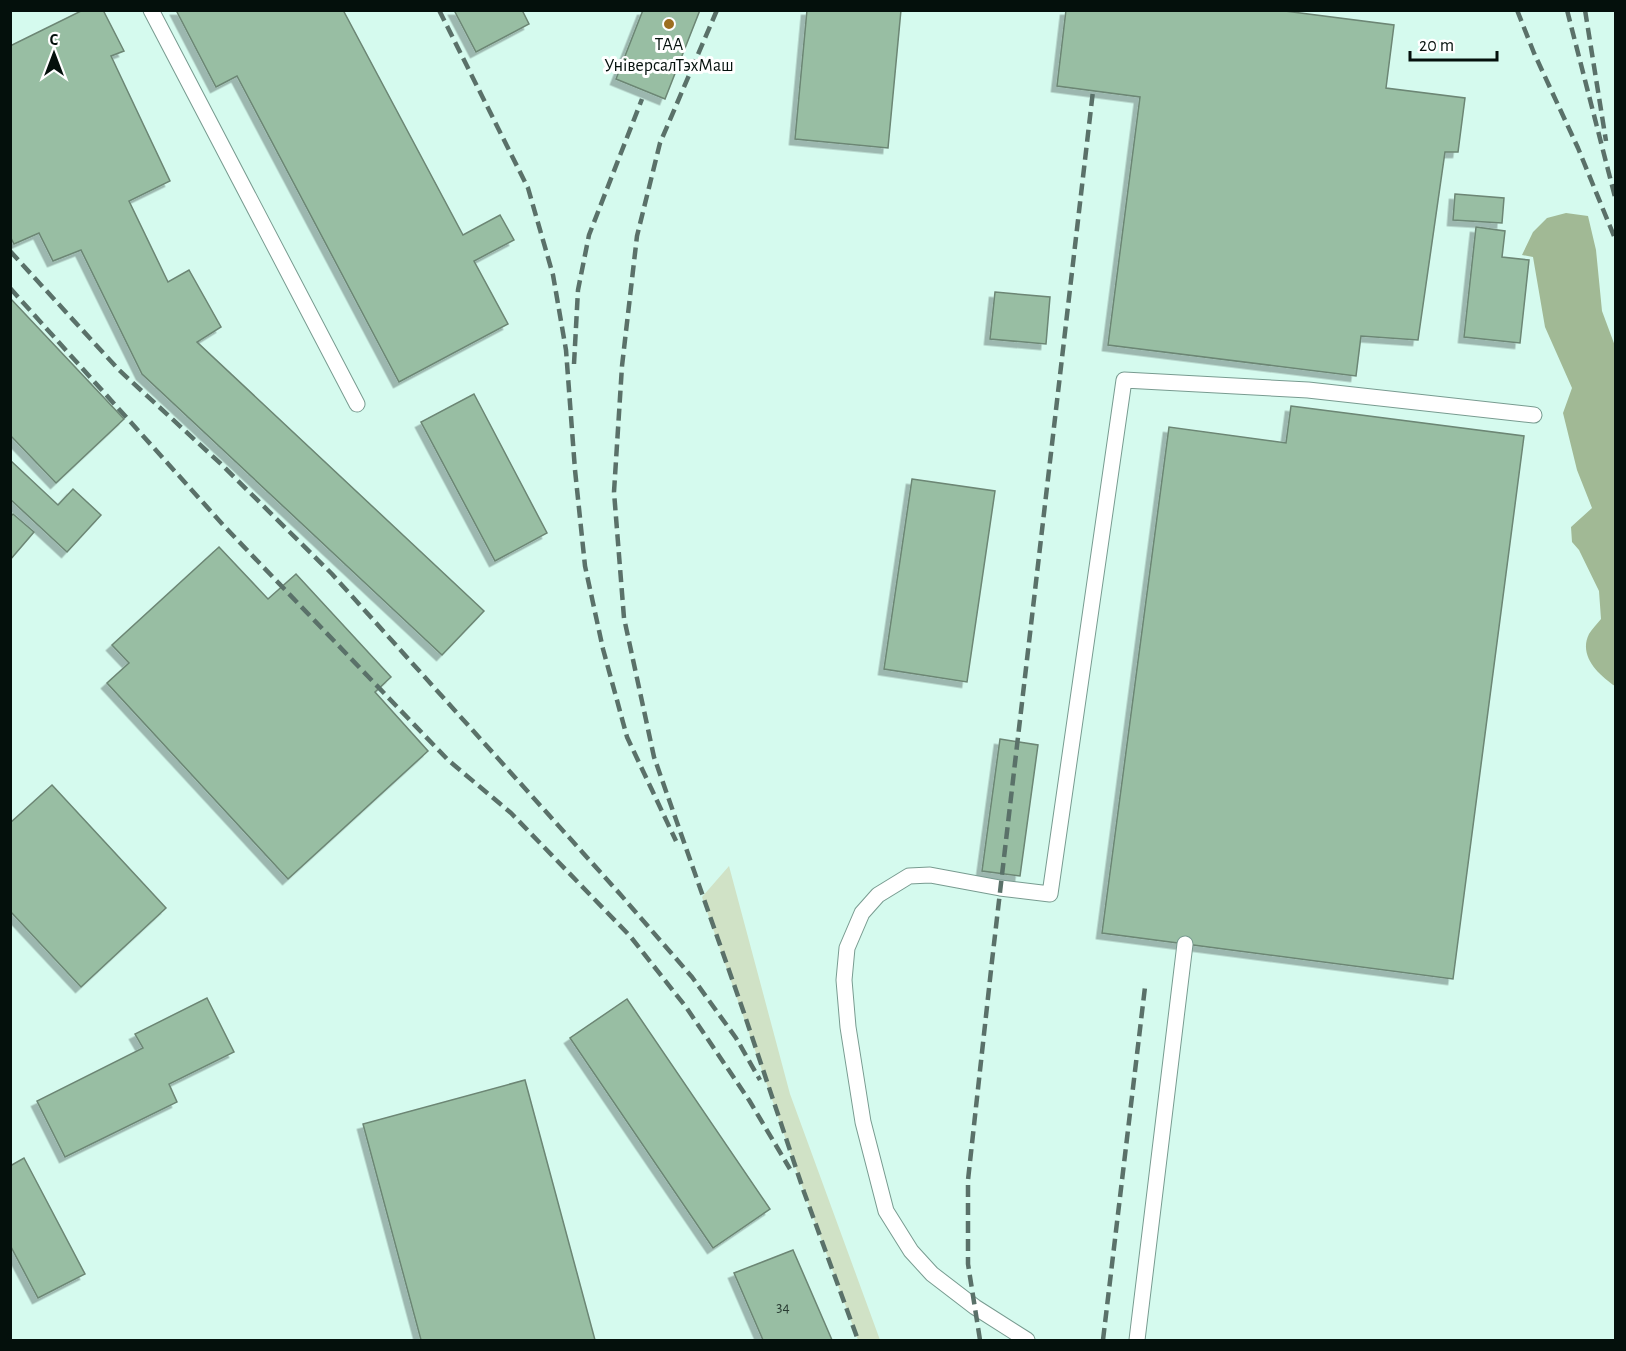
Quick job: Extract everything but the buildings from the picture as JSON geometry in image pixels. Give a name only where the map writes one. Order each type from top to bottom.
[{"type":"lane","points":[[151,10],[357,404]]},
{"type":"lane","points":[[1027,1341],[975,1307],[932,1274],[911,1251],[886,1211],[863,1122],[848,1027],[844,980],[847,948],[862,913],[878,895],[909,876],[930,875],[1000,888],[1050,894],[1124,380],[1308,390],[1534,415]]},
{"type":"lane","points":[[1137,1341],[1185,944]]},
{"type":"green space","points":[[1566,213],[1588,216],[1596,250],[1602,311],[1615,346],[1615,686],[1597,671],[1586,650],[1589,634],[1601,619],[1599,591],[1579,550],[1572,542],[1571,527],[1592,508],[1577,470],[1563,413],[1572,388],[1545,327],[1533,257],[1522,255],[1533,232],[1547,218]]},
{"type":"green space","points":[[729,866],[790,1094],[880,1340],[858,1340],[702,897]]},
{"type":"railway","points":[[439,10],[528,188],[553,275],[566,350],[585,566],[603,649],[627,737],[676,841]]},
{"type":"railway","points":[[717,10],[660,143],[637,236],[622,366],[614,492],[624,618],[654,757],[804,1192],[858,1340]]},
{"type":"railway","points":[[1517,10],[1616,241]]},
{"type":"railway","points":[[1567,10],[1616,201]]},
{"type":"railway","points":[[1585,10],[1606,141]]},
{"type":"railway","points":[[980,1340],[968,1264],[968,1180],[1093,91]]},
{"type":"railway","points":[[574,364],[578,290],[589,235],[642,99]]},
{"type":"railway","points":[[10,251],[119,370],[221,464],[332,574],[692,977],[736,1038],[760,1080]]},
{"type":"railway","points":[[10,288],[225,527],[448,760],[511,813],[630,936],[686,1007],[749,1100],[790,1169]]},
{"type":"railway","points":[[1103,1340],[1145,987]]},
{"type":"place","name":"ТАА УніверсалТэхМаш","points":[[669,24]]}]
